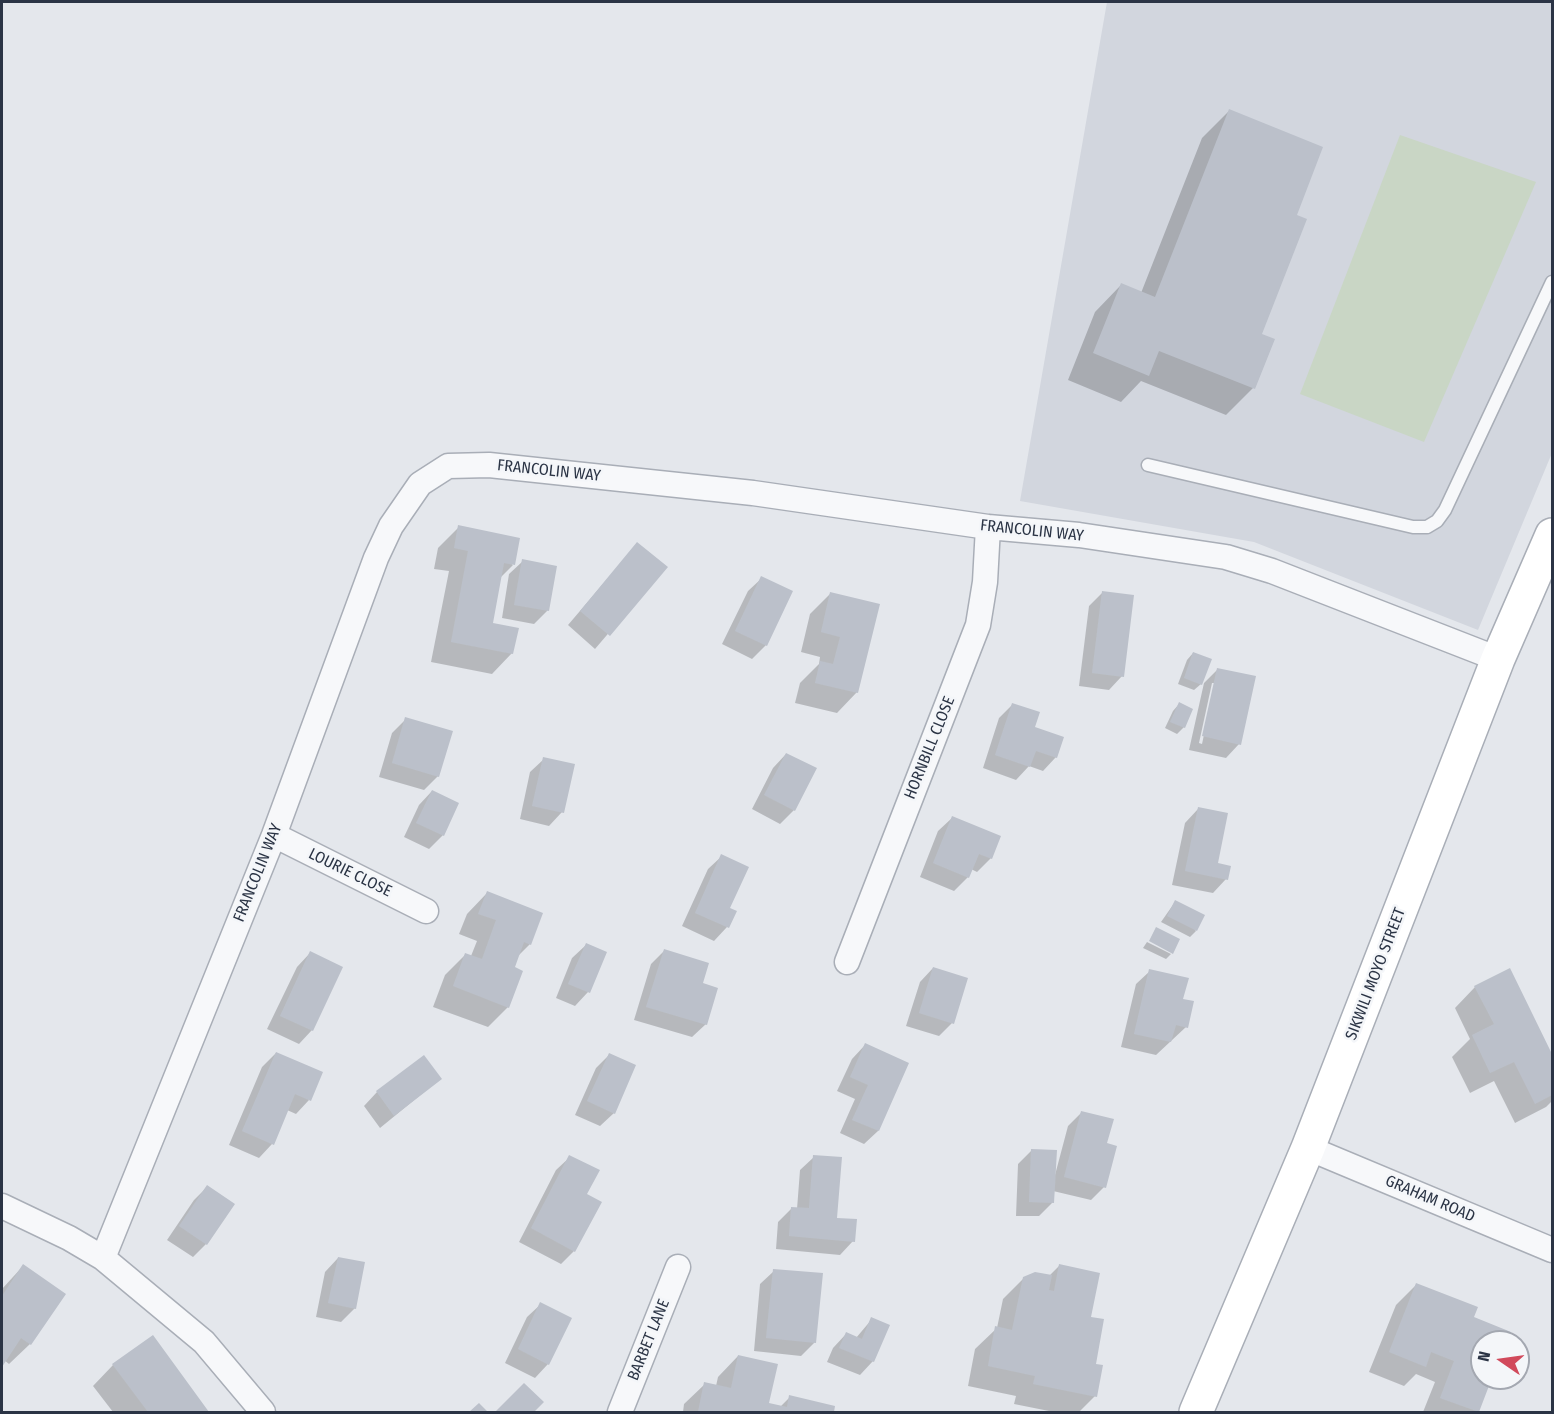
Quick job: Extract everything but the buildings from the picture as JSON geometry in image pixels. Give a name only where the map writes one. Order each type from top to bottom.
[{"type":"street","name":"FRANCOLIN WAY","points":[[103,1258],[274,835],[376,558],[392,526],[420,484],[448,466],[489,465],[717,489],[988,527],[1079,535],[1227,557],[1272,571],[1498,659]]},
{"type":"street","name":"HORNBILL CLOSE","points":[[847,962],[978,625],[985,582],[988,527]]},
{"type":"street","name":"SIKWILI MOYO STREET","points":[[1196,1413],[1308,1148],[1498,659],[1552,535]]},
{"type":"street","name":"LOURIE CLOSE","points":[[274,835],[426,911]]},
{"type":"street","name":"GRAHAM ROAD","points":[[1308,1148],[1552,1250]]},
{"type":"street","points":[[2,1206],[69,1238],[103,1258],[204,1342],[263,1413]]},
{"type":"street","name":"BARBET LANE","points":[[620,1413],[678,1267]]},
{"type":"lane","points":[[1148,465],[1413,527],[1427,527],[1437,521],[1445,510],[1552,282]]},
{"type":"shaded area","points":[[1107,2],[1552,2],[1552,453],[1478,630],[1254,542],[1020,501]]},
{"type":"green space","points":[[1400,135],[1536,182],[1424,442],[1300,394]]}]
